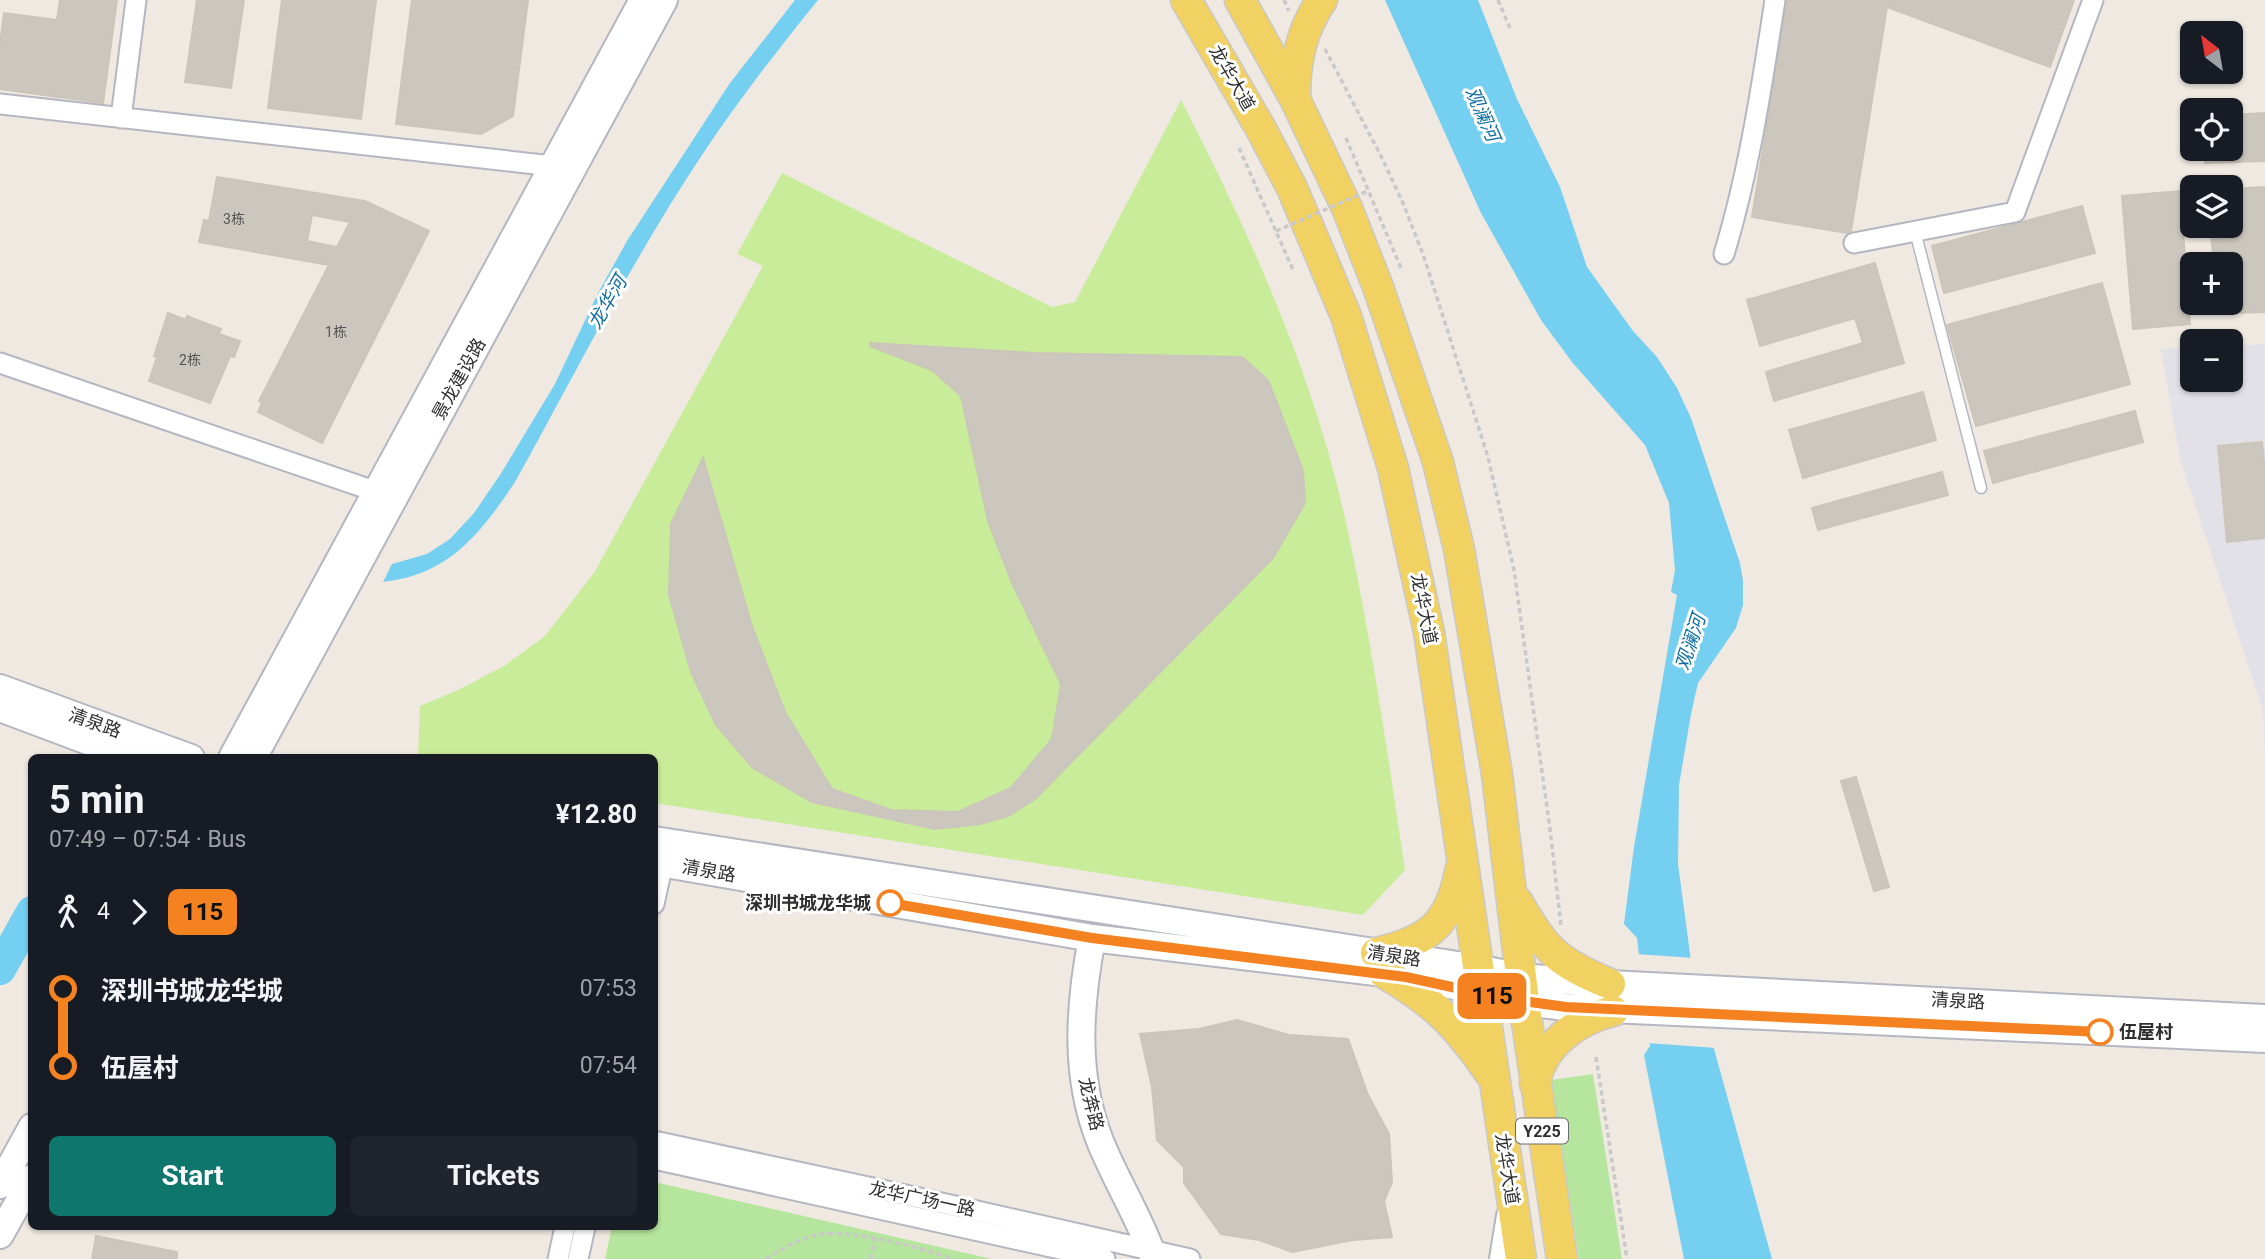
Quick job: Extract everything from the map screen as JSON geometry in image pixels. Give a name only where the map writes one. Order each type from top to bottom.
[{"type":"main road","name":"景龙建设路","points":[[255,754],[553,166],[643,0]]},
{"type":"main road","name":"景龙建设路","points":[[234,754],[385,495],[664,0]]},
{"type":"main road","name":"龙华大道","points":[[1186,0],[1292,188],[1346,316],[1373,396],[1393,468],[1429,632],[1512,1201],[1507,1259]]},
{"type":"main road","points":[[1240,0],[1294,99],[1347,208],[1378,287],[1438,462],[1459,549],[1473,624],[1497,774],[1523,989]]},
{"type":"main road","points":[[1294,99],[1301,41],[1322,0]]},
{"type":"main road","name":"清泉路","points":[[0,688],[180,754]]},
{"type":"main road","name":"清泉路","points":[[0,708],[122,754]]},
{"type":"main road","name":"清泉路","points":[[658,855],[1092,938],[1380,963]]},
{"type":"main road","name":"清泉路","points":[[658,855],[1380,963],[1523,989],[1611,997],[1743,1016],[2265,1039]]},
{"type":"main road","points":[[1462,860],[1449,908],[1435,929],[1380,963],[1452,1023],[1493,1077]]},
{"type":"main road","points":[[1510,890],[1537,935],[1551,952],[1611,997],[1592,1018],[1560,1038],[1537,1068],[1535,1084]]},
{"type":"main road","name":"龙奔路","points":[[1092,938],[1081,1038],[1087,1102],[1100,1141],[1153,1255]]},
{"type":"main road","name":"Y225","points":[[1523,989],[1562,1259]]},
{"type":"main road","name":"清泉路","points":[[1611,997],[1740,989],[2265,1018]]},
{"type":"main road","points":[[0,1185],[28,1134]]},
{"type":"main road","points":[[0,1235],[28,1185]]},
{"type":"street","points":[[121,118],[136,0]]},
{"type":"street","points":[[1724,254],[1736,215],[1775,0]]},
{"type":"street","points":[[1854,243],[2015,212],[2093,0]]},
{"type":"street","points":[[0,104],[553,166]]},
{"type":"street","points":[[0,363],[385,495]]},
{"type":"street","name":"龙华广场一路","points":[[658,1142],[928,1200],[1153,1255],[1190,1259]]},
{"type":"street","name":"龙华广场一路","points":[[658,1160],[1105,1259]]},
{"type":"street","points":[[558,1259],[564,1230]]},
{"type":"street","points":[[578,1259],[584,1230]]},
{"type":"lane","points":[[1915,231],[1981,488]]},
{"type":"path","points":[[1498,0],[1510,28]]},
{"type":"path","points":[[1321,41],[1403,203],[1424,257],[1488,457],[1514,570],[1550,829],[1561,931]]},
{"type":"path","points":[[1346,138],[1401,268]]},
{"type":"path","points":[[1238,148],[1294,272]]},
{"type":"path","points":[[1276,231],[1368,191]]},
{"type":"path","points":[[1596,1058],[1627,1259]]},
{"type":"path","points":[[766,1259],[798,1241],[819,1234],[875,1239],[954,1259]]},
{"type":"path","points":[[871,1259],[875,1239]]},
{"type":"path","points":[[929,1259],[931,1253]]},
{"type":"shaded area","points":[[2265,344],[2265,756],[2263,710],[2180,459],[2161,349],[2180,348],[2180,392],[2243,392],[2243,345]]},
{"type":"green space","points":[[1181,100],[1230,199],[1275,300],[1313,403],[1343,509],[1370,644],[1405,870],[1363,915],[658,803],[658,754],[418,754],[420,706],[504,666],[544,637],[594,573],[763,266],[737,254],[782,173],[1052,307],[1075,302]]},
{"type":"green space","points":[[1593,1074],[1622,1259],[1579,1259],[1551,1080]]},
{"type":"green space","points":[[658,1184],[992,1259],[605,1259],[611,1230],[658,1230]]},
{"type":"water","points":[[795,0],[818,0],[742,97],[675,197],[505,497],[473,538],[446,560],[411,576],[383,582],[392,564],[427,554],[450,539],[474,513],[555,384],[598,293],[627,241],[730,83]]},
{"type":"water","name":"观澜河","points":[[1385,0],[1478,0],[1517,99],[1560,187],[1587,267],[1633,331],[1657,357],[1677,388],[1691,418],[1740,563],[1743,605],[1736,628],[1698,683],[1691,714],[1679,785],[1678,864],[1692,969],[1772,1259],[1684,1259],[1644,1055],[1650,1046],[1637,938],[1624,924],[1634,847],[1677,595],[1671,592],[1675,570],[1669,503],[1645,445],[1572,362],[1541,320],[1481,213]]},
{"type":"pier","points":[[1636,954],[1694,958],[1717,1048],[1647,1043]]},
{"type":"building","points":[[60,0],[117,0],[103,103],[0,89],[0,44],[4,13],[57,20]]},
{"type":"building","points":[[197,0],[244,0],[231,88],[185,82]]},
{"type":"building","points":[[282,0],[376,0],[361,119],[268,108]]},
{"type":"building","points":[[412,0],[528,0],[513,116],[481,134],[396,124]]},
{"type":"building","points":[[1787,0],[2074,0],[2050,67],[1887,7],[1851,231],[1847,233],[1752,217]]},
{"type":"building","points":[[2265,113],[2265,161],[2205,163],[2243,161],[2243,114]]},
{"type":"building","points":[[217,177],[365,201],[429,231],[322,443],[258,412],[262,403],[259,401],[329,265],[199,242],[204,220],[209,221]],"holes":[[[312,215],[350,222],[337,247],[307,241]]]},
{"type":"building","points":[[2265,187],[2265,312],[2243,313],[2243,252],[2213,252],[2211,238],[2243,238],[2243,188]]},
{"type":"building","points":[[2180,191],[2180,238],[2184,238],[2185,252],[2180,252],[2180,315],[2189,315],[2190,324],[2133,329],[2122,196]]},
{"type":"building","points":[[2082,206],[2095,253],[1944,293],[1932,246]]},
{"type":"building","points":[[1875,263],[1904,363],[1774,401],[1766,372],[1863,343],[1855,318],[1760,346],[1747,300]]},
{"type":"building","points":[[2102,283],[2130,384],[1976,426],[1947,325]]},
{"type":"building","points":[[168,313],[186,320],[187,316],[221,329],[219,334],[240,341],[234,357],[230,356],[210,403],[149,381]]},
{"type":"building","points":[[870,343],[1034,353],[1242,357],[1268,380],[1303,470],[1305,503],[1273,558],[1035,799],[1008,816],[980,824],[935,829],[812,802],[753,768],[716,725],[691,672],[669,595],[671,524],[703,458],[752,626],[785,712],[832,789],[891,810],[958,812],[1011,788],[1052,739],[1061,684],[1012,583],[988,521],[961,396],[932,370],[870,346]]},
{"type":"building","points":[[1923,392],[1936,440],[1803,478],[1789,430]]},
{"type":"building","points":[[2135,411],[2143,442],[1993,483],[1984,451]]},
{"type":"building","points":[[2262,442],[2265,538],[2227,542],[2218,446]]},
{"type":"building","points":[[1942,472],[1948,495],[1818,530],[1812,508]]},
{"type":"building","points":[[1856,777],[1889,887],[1874,891],[1841,781]]},
{"type":"building","points":[[1237,1020],[1289,1035],[1348,1039],[1368,1095],[1389,1134],[1392,1182],[1384,1201],[1392,1237],[1353,1240],[1292,1252],[1259,1240],[1221,1234],[1184,1183],[1184,1167],[1157,1140],[1152,1087],[1140,1034],[1199,1029]]},
{"type":"building","points":[[96,1236],[177,1252],[177,1259],[92,1259]]},
{"type":"waterway","name":"龙华河","points":[[0,969],[28,919]]},
{"type":"bus line","name":"115","points":[[890,903],[1092,938],[1429,980],[1480,994],[1566,1007],[2100,1032]]},
{"type":"place","name":"深圳书城龙华城","points":[[890,903]]},
{"type":"place","name":"伍屋村","points":[[2100,1032]]}]
